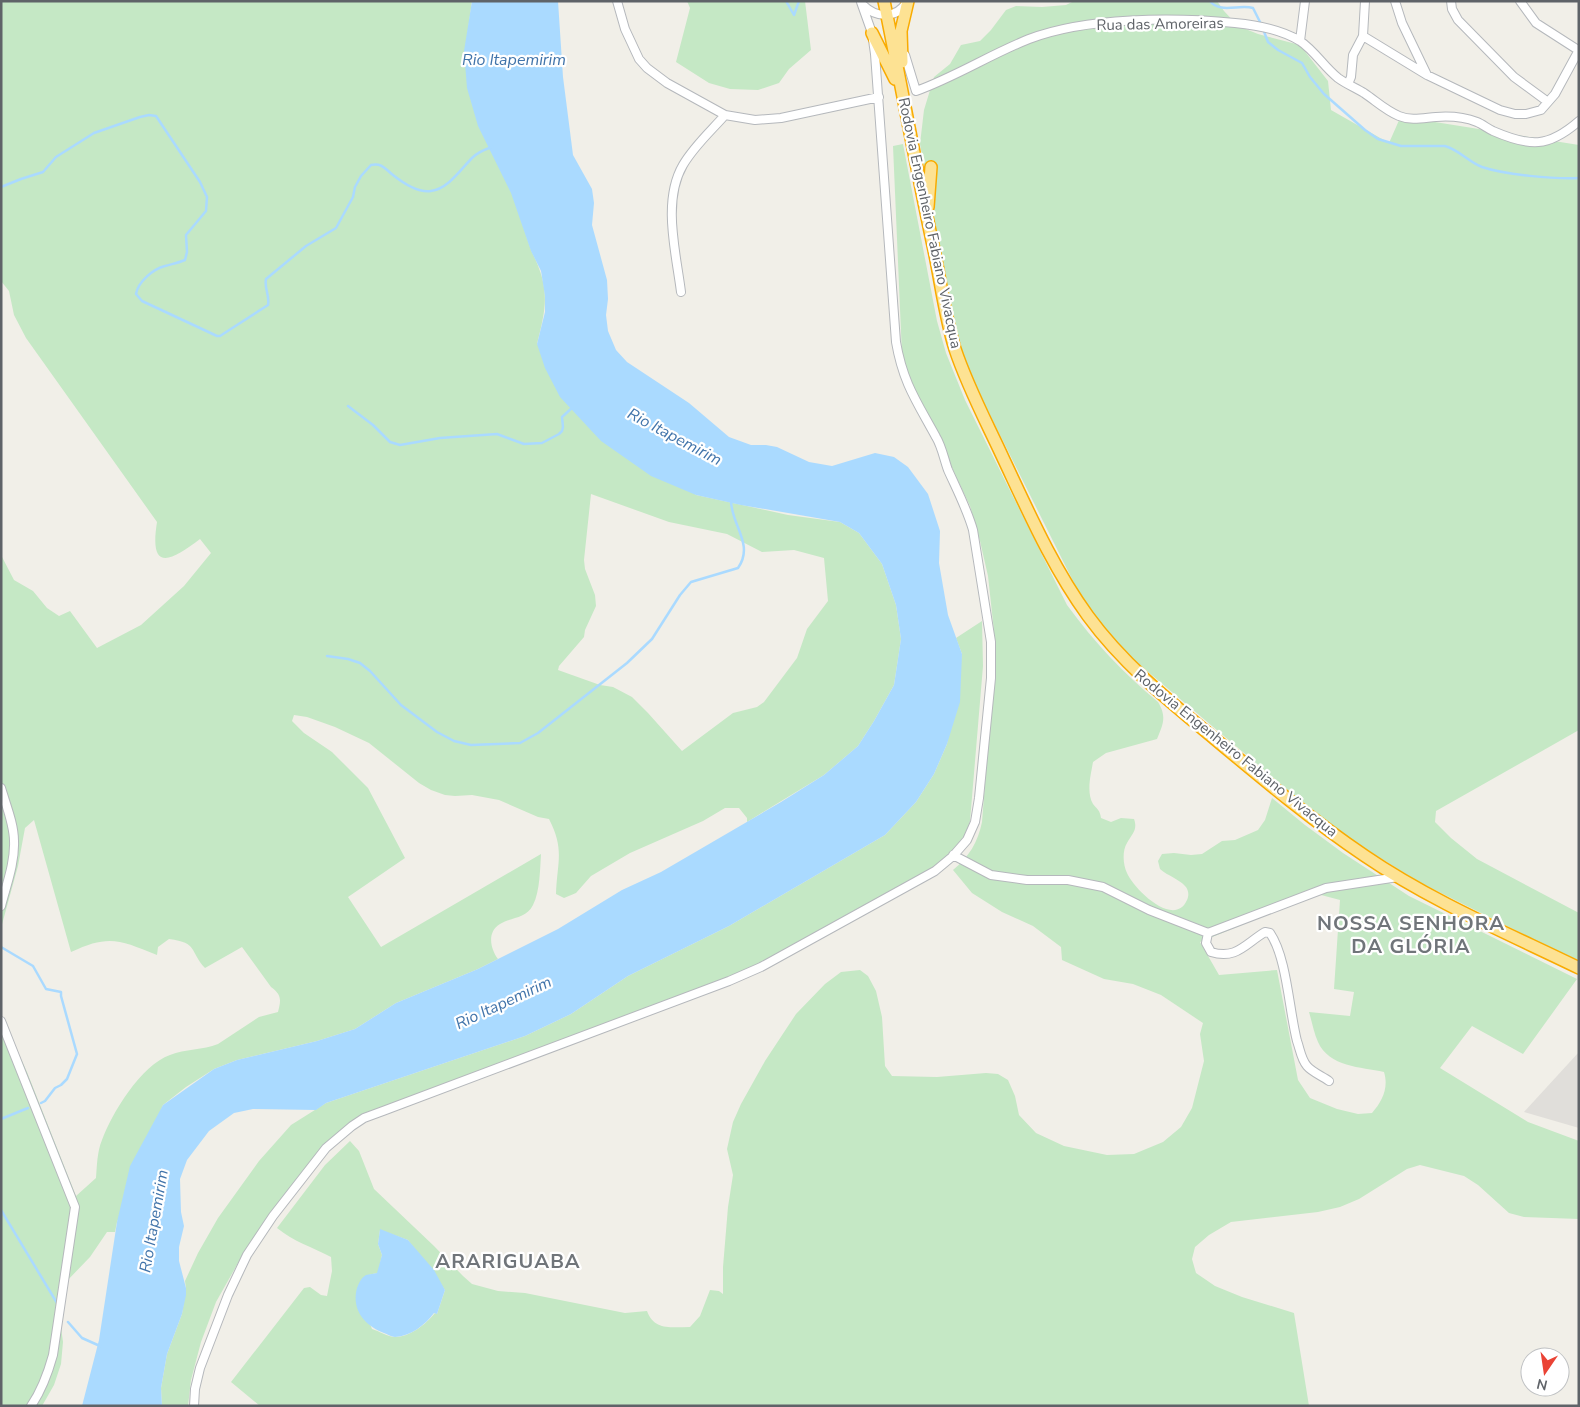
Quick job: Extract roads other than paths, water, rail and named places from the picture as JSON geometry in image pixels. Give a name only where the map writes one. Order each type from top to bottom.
[{"type":"highway","name":"Rodovia Engenheiro Fabiano Vivacqua","points":[[884,1],[946,318],[964,375],[1030,515],[1059,571],[1088,616],[1130,666],[1162,695],[1307,814],[1366,857],[1434,898],[1579,968]]},
{"type":"highway","points":[[903,96],[901,41],[908,1]]},
{"type":"highway","points":[[872,33],[877,49],[903,96]]},
{"type":"highway","points":[[927,224],[931,167]]},
{"type":"street","points":[[618,1],[625,29],[639,59],[647,68],[667,83],[725,115],[755,120],[781,118],[879,97]]},
{"type":"street","points":[[194,1406],[195,1389],[200,1368],[228,1295],[247,1255],[273,1216],[326,1148],[352,1126],[364,1118],[383,1110],[729,981],[761,967],[935,871],[967,840],[975,822],[992,678],[991,642],[973,530],[968,512],[948,470],[938,440],[909,389],[900,363],[896,342],[877,49],[888,21],[908,1]]},
{"type":"street","points":[[1300,41],[1305,1]]},
{"type":"street","points":[[1348,84],[1354,56],[1363,36],[1365,1]]},
{"type":"street","points":[[1395,1],[1402,23],[1427,75]]},
{"type":"street","points":[[1450,1],[1458,20],[1514,77],[1548,102]]},
{"type":"street","points":[[1363,36],[1427,75],[1500,110],[1515,114],[1526,114],[1541,110],[1548,102],[1578,50],[1536,23],[1520,1]]},
{"type":"street","points":[[861,2],[872,13],[888,21]]},
{"type":"street","points":[[861,2],[872,33]]},
{"type":"street","name":"Rua das Amoreiras","points":[[901,41],[916,91],[1031,39],[1068,28],[1112,22],[1202,20],[1237,23],[1280,33],[1300,41],[1338,78],[1365,94],[1388,111],[1401,117],[1410,119],[1451,117],[1466,119],[1478,122],[1504,136],[1529,143],[1556,139],[1579,121]]},
{"type":"street","points":[[681,292],[671,213],[672,195],[677,177],[690,154],[725,115]]},
{"type":"street","points":[[1,788],[11,823],[14,842],[12,862],[1,906]]},
{"type":"street","points":[[953,855],[991,875],[1027,880],[1068,880],[1103,887],[1149,910],[1208,933],[1326,888],[1398,876]]},
{"type":"street","points":[[1208,933],[1206,943],[1208,948],[1211,952],[1221,955],[1233,954],[1265,932],[1270,933],[1277,943],[1302,1060],[1308,1068],[1329,1081]]},
{"type":"street","points":[[1,1021],[76,1207],[53,1355],[48,1374],[31,1406]]},
{"type":"water","name":"Rio Itapemirim","points":[[472,1],[558,1],[563,77],[573,155],[592,189],[594,203],[592,225],[607,280],[608,299],[606,315],[608,331],[616,350],[627,362],[689,403],[729,437],[751,445],[777,447],[809,462],[832,466],[875,453],[894,457],[908,467],[928,494],[940,531],[939,563],[948,615],[962,654],[960,702],[947,744],[934,774],[916,802],[885,835],[729,926],[628,976],[571,1014],[525,1036],[326,1103],[316,1110],[253,1109],[234,1113],[209,1131],[187,1160],[180,1179],[181,1212],[184,1226],[179,1247],[179,1261],[186,1295],[182,1314],[167,1354],[161,1388],[162,1406],[82,1406],[99,1340],[117,1222],[130,1166],[163,1105],[214,1069],[237,1060],[317,1041],[355,1029],[396,1003],[478,969],[558,929],[622,890],[661,872],[824,775],[858,746],[894,685],[901,639],[896,605],[882,564],[859,533],[840,522],[741,505],[696,495],[651,476],[601,441],[560,397],[545,368],[537,344],[545,312],[545,296],[541,271],[531,251],[511,193],[478,126],[467,88],[464,51]]},
{"type":"water","points":[[380,1229],[408,1240],[434,1270],[445,1290],[437,1314],[434,1313],[426,1322],[407,1335],[392,1337],[377,1330],[361,1316],[356,1303],[357,1288],[361,1279],[366,1275],[377,1273],[382,1255],[378,1244]]},
{"type":"waterway","points":[[786,1],[794,15],[799,1]]},
{"type":"waterway","points":[[1210,1],[1214,5],[1224,8],[1253,8],[1261,24]]},
{"type":"waterway","points":[[1263,29],[1268,42],[1278,50],[1302,63],[1310,77],[1324,94],[1378,139],[1401,146],[1445,146],[1482,167],[1492,170],[1543,177],[1579,178]]},
{"type":"waterway","points":[[1,187],[43,172],[56,157],[94,133],[140,117],[156,116],[200,182],[207,197],[206,211],[186,235],[187,252],[185,260],[151,273],[137,289],[136,294],[142,301],[220,336],[268,305],[266,279],[306,246],[336,228],[353,197],[355,187],[361,176],[371,165],[381,166],[411,187],[431,191],[449,183],[474,156],[492,147]]},
{"type":"waterway","points":[[348,406],[373,425],[390,442],[400,445],[440,438],[497,434],[524,444],[542,443],[562,431],[562,417],[573,407]]},
{"type":"waterway","points":[[327,656],[360,663],[370,671],[401,705],[437,732],[454,741],[471,745],[520,743],[538,733],[627,663],[652,639],[680,595],[691,582],[738,568],[743,559],[744,551],[731,499]]},
{"type":"waterway","points":[[1,947],[33,966],[46,989],[61,992],[77,1054],[67,1079],[55,1088],[45,1101],[41,1103]]},
{"type":"waterway","points":[[1,1119],[28,1108]]},
{"type":"waterway","points":[[1,1210],[57,1303]]},
{"type":"waterway","points":[[68,1322],[82,1338],[100,1346]]},
{"type":"district","name":"NOSSA SENHORA DA GLÓRIA","points":[[1411,934]]},
{"type":"district","name":"ARARIGUABA","points":[[508,1261]]}]
